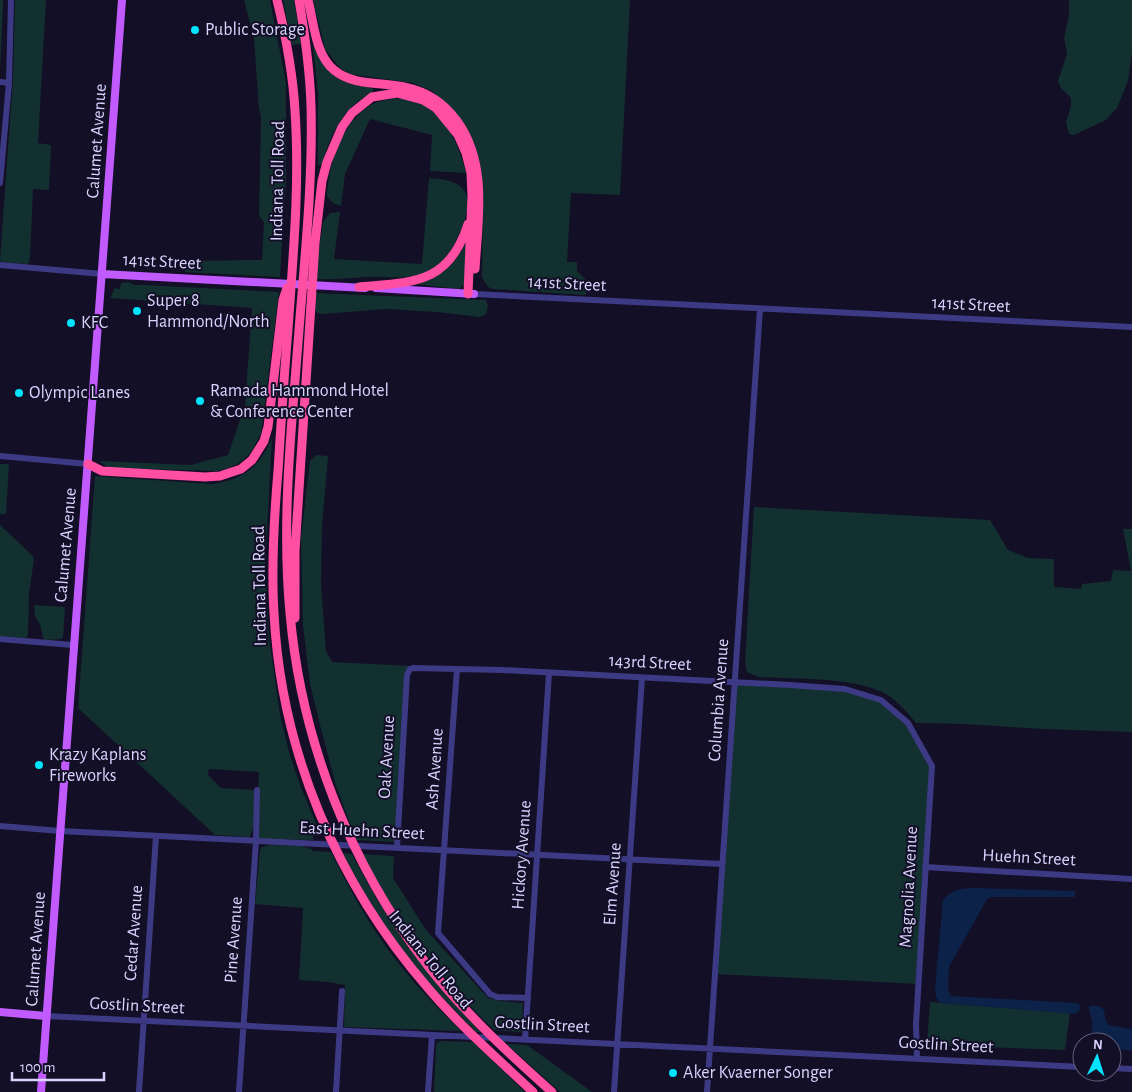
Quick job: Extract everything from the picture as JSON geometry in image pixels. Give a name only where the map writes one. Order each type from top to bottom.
[{"type":"highway","name":"Indiana Toll Road","points":[[277,0],[288,48],[295,110],[297,178],[273,546],[274,614],[280,674],[292,734],[302,770],[324,828],[362,899],[409,966],[454,1017],[533,1092]]},
{"type":"highway","name":"Indiana Toll Road","points":[[299,0],[309,69],[311,141],[288,500],[288,580],[293,646],[311,729],[324,772],[345,828],[364,866],[404,933],[429,967],[474,1018],[552,1092]]},
{"type":"highway","points":[[308,0],[319,47],[324,59],[334,70],[348,78],[418,90],[436,99],[450,112],[464,131],[477,170],[479,190],[471,294]]},
{"type":"highway","points":[[293,646],[296,614],[296,551],[315,243],[322,181],[334,143],[352,113],[372,97],[397,93],[424,100],[436,108],[458,135],[466,154],[472,196],[471,294]]},
{"type":"highway","points":[[359,287],[420,279],[434,274],[446,265],[464,237],[472,196]]},
{"type":"highway","points":[[88,464],[102,471],[205,477],[231,474],[252,460],[259,451],[268,427],[284,300],[292,266]]},
{"type":"main road","name":"Calumet Avenue","points":[[41,1092],[122,0]]},
{"type":"main road","name":"141st Street","points":[[102,274],[471,294]]},
{"type":"main road","name":"Gostlin Street","points":[[0,1012],[46,1016]]},
{"type":"street","points":[[0,183],[10,83],[11,0]]},
{"type":"street","points":[[0,82],[10,83]]},
{"type":"street","name":"141st Street","points":[[0,266],[102,274]]},
{"type":"street","name":"141st Street","points":[[471,294],[1132,328]]},
{"type":"street","name":"Columbia Avenue","points":[[707,1092],[760,309]]},
{"type":"street","points":[[0,456],[88,464]]},
{"type":"street","points":[[0,639],[73,645]]},
{"type":"street","name":"143rd Street","points":[[410,669],[549,673],[845,689],[880,700],[908,723]]},
{"type":"street","name":"Oak Avenue","points":[[397,848],[407,675],[410,669]]},
{"type":"street","name":"Ash Avenue","points":[[457,669],[438,933],[490,994],[497,997],[528,998]]},
{"type":"street","name":"Hickory Avenue","points":[[525,1040],[549,673]]},
{"type":"street","name":"Elm Avenue","points":[[614,1092],[642,678]]},
{"type":"street","name":"Magnolia Avenue","points":[[908,723],[932,766],[916,1024],[917,1059]]},
{"type":"street","name":"Pine Avenue","points":[[239,1092],[256,841],[257,790]]},
{"type":"street","name":"East Huehn Street","points":[[0,826],[60,832],[722,864]]},
{"type":"street","name":"Cedar Avenue","points":[[139,1092],[156,836]]},
{"type":"street","name":"Huehn Street","points":[[925,867],[1132,879]]},
{"type":"street","points":[[336,1092],[342,991]]},
{"type":"street","name":"Gostlin Street","points":[[46,1016],[1072,1067]]},
{"type":"street","points":[[428,1092],[432,1035]]},
{"type":"green space","points":[[0,0],[3,0],[0,69]]},
{"type":"green space","points":[[15,0],[46,0],[38,143],[51,145],[49,190],[33,189],[30,256],[29,263],[26,264],[2,262],[0,260],[13,79]]},
{"type":"green space","points":[[244,0],[270,0],[286,83],[286,179],[280,277],[185,272],[183,261],[262,260],[264,222],[259,216],[261,116],[254,39]]},
{"type":"green space","points":[[283,0],[294,0],[301,44],[292,45]]},
{"type":"green space","points":[[313,0],[630,0],[620,195],[571,193],[567,262],[577,262],[577,271],[586,280],[586,295],[493,289],[488,287],[482,277],[483,199],[462,122],[448,105],[432,91],[413,83],[350,74],[340,68],[325,49]]},
{"type":"green space","points":[[1069,0],[1132,0],[1132,52],[1128,81],[1117,108],[1106,120],[1074,135],[1069,134],[1066,122],[1071,106],[1071,98],[1061,88],[1058,81],[1067,54],[1064,38],[1069,15]]},
{"type":"green space","points":[[313,45],[316,45],[319,56],[329,72],[352,84],[373,88],[373,93],[353,105],[339,123],[329,143],[322,165],[318,165],[318,94]]},
{"type":"green space","points":[[394,98],[413,100],[424,105],[442,120],[459,151],[466,173],[430,171],[432,135],[370,119],[345,174],[341,206],[333,203],[327,196],[328,184],[338,145],[352,122],[361,112],[371,105]]},
{"type":"green space","points":[[429,178],[455,183],[463,189],[468,201],[464,220],[456,241],[440,264],[423,273],[409,276],[315,279],[323,222],[330,213],[340,212],[334,259],[422,264]]},
{"type":"green space","points":[[466,243],[466,283],[459,289],[415,284],[433,278],[446,270]]},
{"type":"green space","points":[[129,282],[134,285],[279,292],[261,433],[249,454],[239,463],[217,471],[114,468],[108,467],[100,461],[191,465],[228,455],[245,405],[252,308],[110,298],[115,288],[120,289],[121,283]]},
{"type":"green space","points":[[314,293],[486,300],[488,306],[486,314],[480,317],[386,309],[323,314],[317,313],[315,309]]},
{"type":"green space","points":[[272,438],[265,567],[269,638],[280,715],[289,752],[318,828],[319,836],[313,836],[313,840],[255,839],[259,772],[209,769],[208,775],[221,788],[255,790],[254,825],[250,837],[215,835],[78,708],[95,476],[212,484],[224,482],[242,475],[256,464]]},
{"type":"green space","points":[[316,455],[328,456],[322,527],[321,585],[326,651],[332,662],[411,666],[407,675],[398,842],[356,840],[336,786],[310,684],[303,626],[301,537],[310,461]]},
{"type":"green space","points":[[0,464],[9,464],[6,514],[0,514]]},
{"type":"green space","points":[[754,507],[990,520],[1008,550],[1028,558],[1054,559],[1054,587],[1081,589],[1082,584],[1111,581],[1113,570],[1131,571],[1123,529],[1132,529],[1132,732],[916,723],[892,698],[869,687],[838,681],[759,677],[747,672],[745,661]]},
{"type":"green space","points":[[0,525],[34,559],[29,593],[28,635],[26,638],[0,636]]},
{"type":"green space","points":[[34,605],[65,607],[63,637],[61,639],[45,640],[40,624],[35,616]]},
{"type":"green space","points":[[735,682],[845,689],[881,700],[908,723],[932,766],[919,984],[715,974]]},
{"type":"green space","points":[[269,845],[301,846],[312,849],[312,851],[331,852],[378,935],[419,988],[461,1031],[344,1027],[345,985],[299,980],[303,908],[255,904],[260,850],[262,847]]},
{"type":"green space","points":[[342,853],[352,854],[365,879],[409,948],[443,991],[481,1032],[476,1032],[454,1010],[403,951],[373,907]]},
{"type":"green space","points":[[362,854],[394,856],[393,878],[426,930],[488,998],[523,1003],[522,1031],[494,1030],[456,991],[421,947],[389,901]]},
{"type":"green space","points":[[930,1002],[1070,1013],[1065,1050],[927,1045]]},
{"type":"green space","points":[[441,1041],[473,1042],[525,1092],[434,1092],[436,1046]]},
{"type":"green space","points":[[507,1044],[527,1045],[592,1092],[560,1092]]},
{"type":"water","points":[[975,888],[1075,891],[1075,897],[992,897],[987,899],[949,967],[948,988],[951,996],[1077,1003],[1081,1006],[1079,1011],[1075,1014],[940,1003],[936,997],[935,988],[943,900],[950,893],[957,890]]},
{"type":"water","points":[[1089,1006],[1099,1006],[1104,1010],[1106,1021],[1109,1025],[1132,1029],[1132,1051],[1122,1050],[1122,1032],[1092,1032]]},
{"type":"place","name":"Public Storage","points":[[195,30]]},
{"type":"place","name":"Super 8 Hammond/North","points":[[137,311]]},
{"type":"place","name":"KFC","points":[[71,323]]},
{"type":"place","name":"Olympic Lanes","points":[[19,393]]},
{"type":"place","name":"Ramada Hammond Hotel & Conference Center","points":[[200,401]]},
{"type":"place","name":"Krazy Kaplans Fireworks","points":[[39,765]]},
{"type":"place","name":"Aker Kvaerner Songer","points":[[673,1073]]}]
